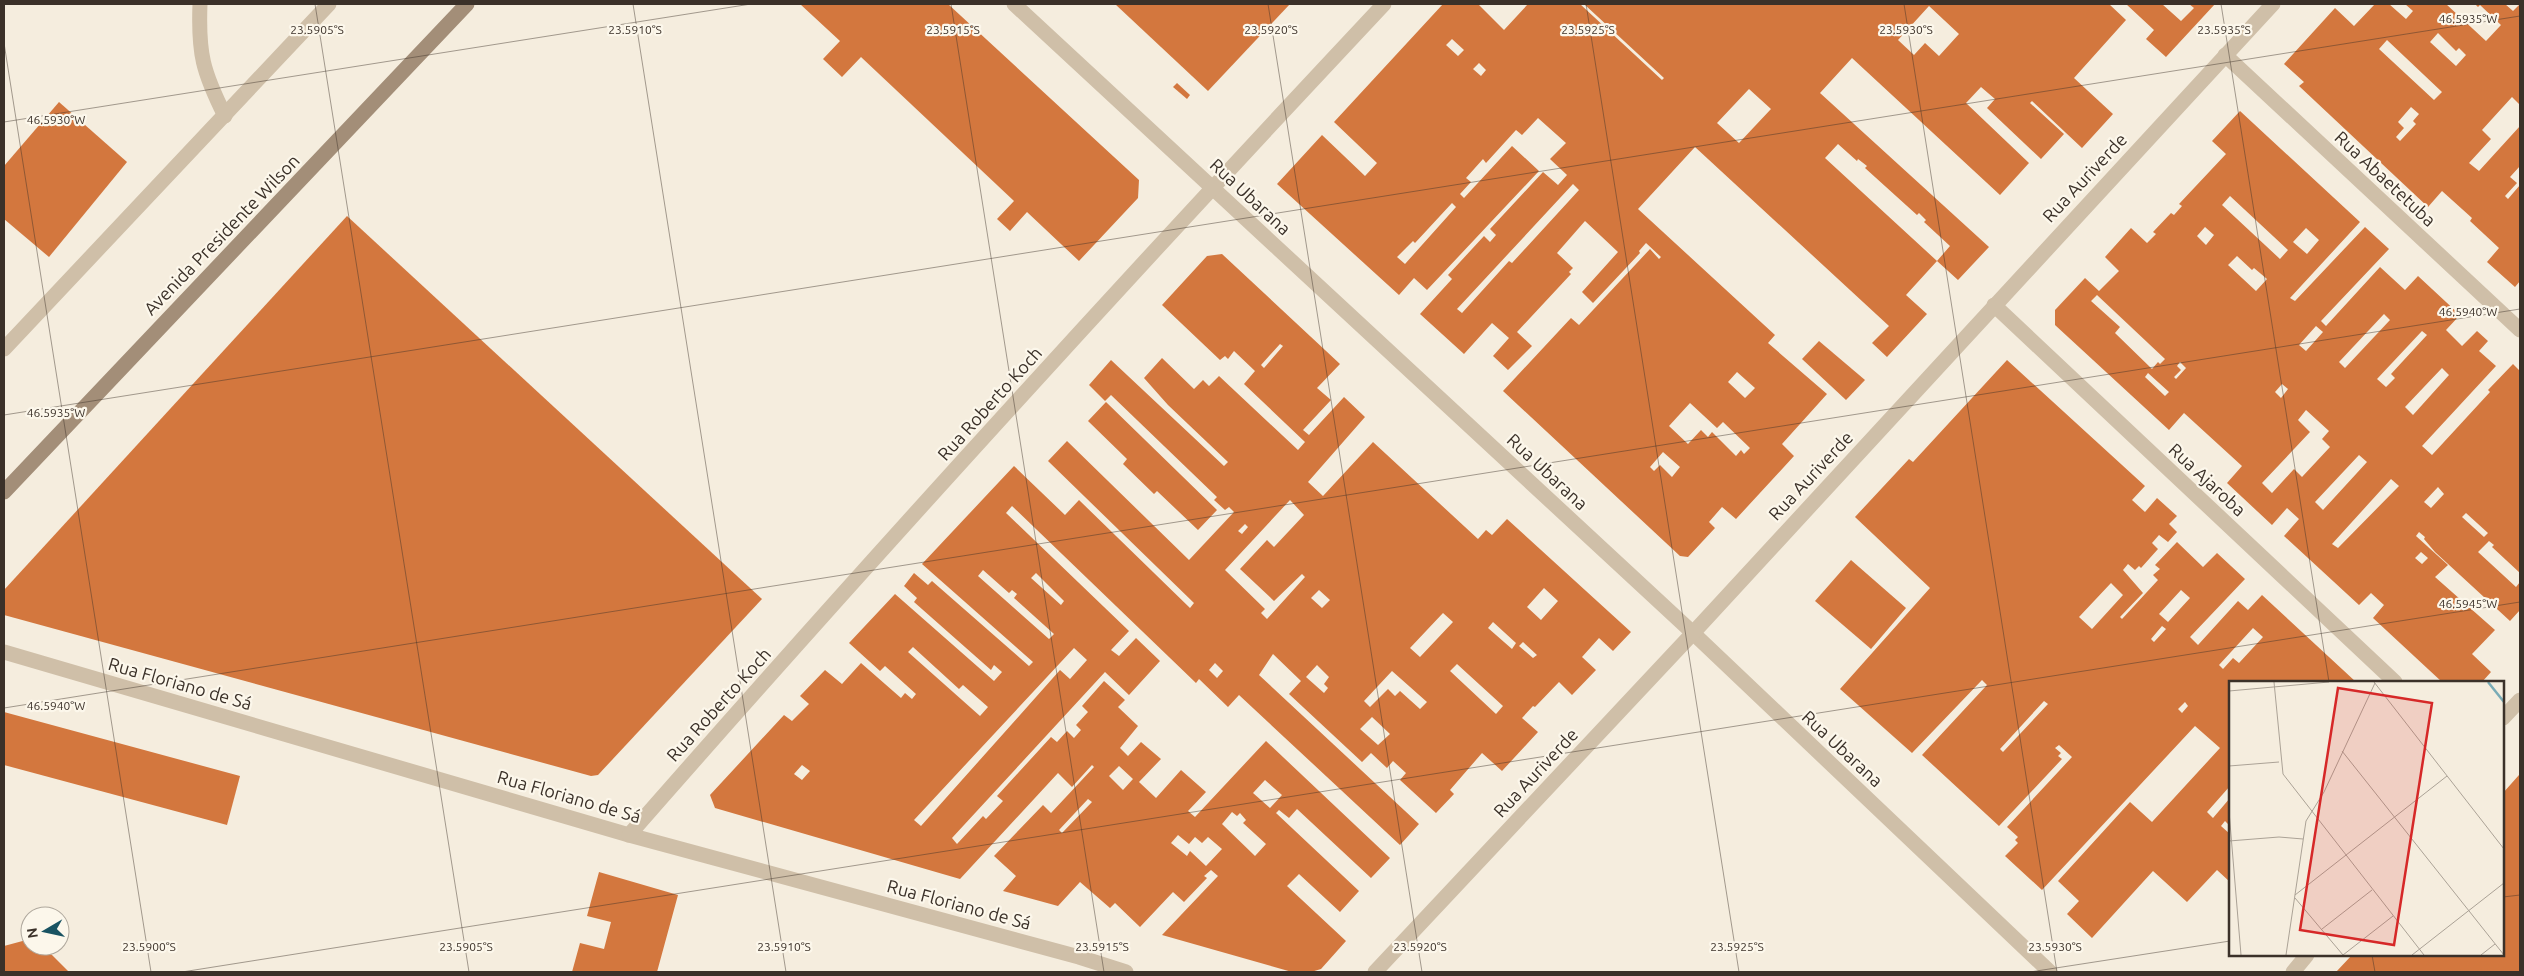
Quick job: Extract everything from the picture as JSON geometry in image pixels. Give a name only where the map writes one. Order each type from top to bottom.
[{"type":"main road","name":"Avenida Presidente Wilson","points":[[4,492],[467,4]]},
{"type":"street","points":[[200,4],[198,33],[202,62],[206,79],[225,116]]},
{"type":"street","points":[[4,349],[329,4]]},
{"type":"street","name":"Rua Ubarana","points":[[1014,4],[1693,633],[2050,972]]},
{"type":"street","name":"Rua Roberto Koch","points":[[629,835],[760,686],[1212,187],[1384,4]]},
{"type":"street","name":"Rua Auriverde","points":[[1375,972],[1693,633],[2273,4]]},
{"type":"street","name":"Rua Abaetetuba","points":[[2225,56],[2520,330]]},
{"type":"street","name":"Rua Ajaroba","points":[[1994,305],[2394,681]]},
{"type":"street","name":"Rua Floriano de Sá","points":[[4,652],[629,835],[1079,957],[1126,972]]},
{"type":"street","points":[[2504,717],[2520,700]]},
{"type":"street","points":[[2292,972],[2306,956]]},
{"type":"building","points":[[800,4],[948,4],[1139,180],[1138,198],[1079,261],[1027,212],[1010,231],[997,219],[1014,201],[861,57],[842,77],[823,59],[840,41]]},
{"type":"building","points":[[1115,4],[1290,4],[1208,91]]},
{"type":"building","points":[[1443,4],[1478,4],[1504,30],[1528,4],[1580,4],[1662,80],[1664,78],[1584,4],[2109,4],[2126,20],[2074,78],[2113,114],[2082,148],[2032,101],[2030,103],[2064,134],[2041,159],[1987,108],[1995,99],[1981,87],[1966,103],[2029,163],[2000,195],[1852,58],[1820,93],[1989,247],[1958,280],[1937,261],[1906,295],[1927,314],[1887,357],[1872,343],[1889,326],[1695,147],[1638,209],[1775,335],[1768,343],[1827,394],[1782,444],[1794,456],[1736,519],[1722,507],[1709,522],[1715,528],[1688,557],[1680,556],[1503,391],[1571,318],[1579,325],[1650,249],[1659,259],[1661,257],[1646,243],[1639,251],[1640,253],[1593,303],[1582,292],[1618,252],[1585,221],[1557,253],[1573,268],[1569,272],[1571,274],[1517,332],[1532,346],[1508,370],[1493,356],[1509,338],[1492,323],[1464,354],[1420,314],[1452,279],[1448,275],[1484,236],[1490,242],[1496,235],[1490,229],[1543,172],[1558,185],[1567,175],[1550,159],[1566,143],[1538,118],[1522,135],[1516,130],[1486,163],[1483,159],[1466,178],[1471,182],[1460,194],[1464,198],[1512,146],[1539,171],[1427,290],[1414,278],[1399,295],[1277,184],[1322,135],[1365,176],[1377,163],[1334,122]],"holes":[[[1929,6],[1959,34],[1939,56],[1925,43],[1914,55],[1898,40]],[[1452,39],[1464,50],[1458,56],[1446,45]],[[1479,63],[1486,70],[1481,76],[1473,69]],[[1749,89],[1771,109],[1739,143],[1717,123]],[[1838,144],[1857,161],[1858,159],[1867,166],[1865,168],[1917,215],[1919,213],[1926,220],[1924,222],[1950,246],[1937,261],[1825,158]],[[1573,184],[1579,190],[1512,263],[1509,261],[1462,313],[1457,309]],[[1452,203],[1456,207],[1405,264],[1397,257],[1413,241],[1415,243]],[[1737,372],[1755,388],[1745,398],[1728,382]],[[1690,403],[1717,428],[1723,422],[1750,448],[1744,454],[1741,450],[1736,456],[1712,432],[1708,437],[1701,430],[1688,444],[1669,426]],[[1663,452],[1680,467],[1672,477],[1660,465],[1654,471],[1650,467]]]},
{"type":"building","points":[[2126,4],[2162,4],[2181,21],[2194,8],[2189,4],[2215,4],[2166,57],[2146,39],[2154,30]]},
{"type":"building","points":[[2375,4],[2389,4],[2406,19],[2413,11],[2405,4],[2446,4],[2486,41],[2501,25],[2480,5],[2478,7],[2475,4],[2505,4],[2513,11],[2520,4],[2520,105],[2512,97],[2482,130],[2491,139],[2469,163],[2479,171],[2520,126],[2520,166],[2510,177],[2517,183],[2505,196],[2508,199],[2520,185],[2520,281],[2515,287],[2487,262],[2499,248],[2470,221],[2472,218],[2442,191],[2428,207],[2299,86],[2304,82],[2284,64],[2335,8],[2354,26]],"holes":[[[2438,33],[2456,51],[2459,48],[2466,55],[2456,66],[2430,42]],[[2387,40],[2442,92],[2434,100],[2379,49]],[[2411,107],[2419,114],[2413,121],[2416,124],[2400,141],[2396,137],[2404,128],[2398,122]]]},
{"type":"building","points":[[1177,83],[1190,95],[1187,99],[1173,87]]},
{"type":"building","points":[[59,102],[127,162],[49,257],[4,219],[4,166]]},
{"type":"building","points":[[2240,111],[2360,222],[2290,298],[2295,301],[2365,227],[2389,249],[2321,321],[2326,326],[2380,267],[2405,290],[2418,276],[2460,315],[2446,330],[2462,346],[2477,331],[2488,341],[2479,351],[2496,366],[2422,446],[2432,455],[2513,364],[2520,371],[2520,573],[2492,547],[2494,545],[2489,541],[2478,552],[2516,587],[2520,582],[2520,610],[2510,621],[2435,552],[2424,539],[2425,537],[2419,532],[2416,536],[2448,565],[2435,577],[2495,630],[2472,654],[2491,672],[2483,681],[2441,681],[2373,618],[2384,605],[2371,593],[2359,605],[2284,536],[2299,519],[2287,508],[2272,525],[2227,483],[2242,466],[2184,413],[2169,430],[2055,325],[2055,310],[2085,278],[2099,291],[2119,271],[2105,257],[2131,228],[2147,243],[2156,234],[2153,232],[2171,213],[2174,215],[2182,206],[2179,204],[2226,154],[2212,141]],"holes":[[[2230,196],[2288,250],[2280,259],[2222,205]],[[2205,227],[2214,235],[2206,245],[2197,236]],[[2306,228],[2319,240],[2307,254],[2293,242]],[[2237,256],[2252,270],[2254,268],[2267,279],[2256,291],[2228,265]],[[2097,295],[2165,359],[2160,364],[2158,362],[2152,369],[2115,333],[2120,327],[2091,301]],[[2384,314],[2390,320],[2345,368],[2339,362]],[[2316,326],[2323,332],[2306,351],[2299,345]],[[2422,331],[2427,335],[2391,374],[2395,378],[2386,387],[2377,379]],[[2180,362],[2186,368],[2176,379],[2174,377],[2181,370],[2177,366]],[[2442,368],[2449,375],[2413,415],[2405,407]],[[2148,373],[2169,392],[2165,396],[2145,377]],[[2282,384],[2288,389],[2281,398],[2275,392]],[[2306,410],[2329,431],[2322,439],[2330,447],[2302,477],[2294,469],[2272,493],[2262,483],[2310,432],[2298,420]],[[2359,455],[2367,462],[2323,510],[2315,502]],[[2391,479],[2399,486],[2338,548],[2332,544]],[[2438,487],[2444,494],[2431,508],[2424,502]],[[2466,513],[2488,533],[2484,537],[2462,517]],[[2421,552],[2428,558],[2422,564],[2415,558]]]},
{"type":"building","points":[[347,216],[762,599],[598,775],[591,776],[4,615],[4,590]]},
{"type":"building","points":[[1222,254],[1340,364],[1317,388],[1331,400],[1303,430],[1309,435],[1344,397],[1365,417],[1308,482],[1323,496],[1373,442],[1478,539],[1486,530],[1492,535],[1507,519],[1631,632],[1613,651],[1599,638],[1582,657],[1596,670],[1572,695],[1559,682],[1535,707],[1533,706],[1522,718],[1538,732],[1502,771],[1482,753],[1450,790],[1454,794],[1436,813],[1400,780],[1406,773],[1393,761],[1387,768],[1371,753],[1362,762],[1289,694],[1301,681],[1273,654],[1259,675],[1419,824],[1400,845],[1239,695],[1228,707],[1199,679],[1196,683],[1012,506],[1006,513],[1129,631],[1111,650],[1119,656],[1136,638],[1160,661],[1129,695],[1105,672],[952,838],[957,844],[983,816],[986,819],[1003,801],[997,796],[1051,737],[1057,742],[1067,731],[1074,738],[1081,730],[1076,725],[1088,712],[1082,706],[1104,681],[1125,700],[1118,707],[1138,726],[1120,748],[1128,756],[1141,742],[1161,759],[1139,782],[1156,798],[1181,770],[1206,792],[1188,811],[1195,817],[1266,741],[1390,858],[1371,878],[1297,809],[1289,818],[1279,810],[1276,813],[1359,891],[1340,912],[1299,874],[1287,886],[1346,941],[1321,969],[1311,972],[1292,972],[1162,935],[1218,876],[1211,870],[1204,876],[1207,878],[1184,902],[1173,892],[1140,927],[1115,903],[1110,908],[1080,882],[1058,906],[1003,891],[1016,876],[994,856],[1043,805],[1051,813],[1094,767],[1092,765],[1072,787],[1058,773],[960,879],[715,808],[710,795],[784,715],[792,721],[809,704],[800,696],[825,670],[842,684],[861,663],[901,698],[905,693],[912,699],[916,694],[885,666],[880,671],[849,643],[895,594],[994,681],[1002,672],[994,665],[991,670],[914,602],[917,598],[904,586],[914,573],[928,585],[932,581],[1029,666],[1033,662],[922,564],[1014,466],[1065,515],[1079,500],[1190,608],[1194,603],[1048,461],[1067,441],[1189,560],[1234,512],[1229,507],[1225,510],[1214,500],[1217,497],[1111,395],[1105,401],[1089,385],[1111,360],[1224,466],[1228,462],[1168,405],[1144,378],[1162,358],[1194,389],[1203,380],[1209,386],[1219,376],[1298,450],[1305,442],[1244,384],[1255,371],[1234,351],[1228,359],[1225,356],[1220,360],[1162,305],[1207,256]],"holes":[[[1280,344],[1283,346],[1264,368],[1261,365]],[[1290,500],[1304,515],[1274,547],[1267,540],[1240,569],[1274,601],[1302,574],[1305,577],[1267,619],[1261,613],[1265,609],[1225,570]],[[1245,524],[1248,527],[1242,534],[1238,531]],[[983,570],[1009,593],[1012,590],[1017,594],[1014,598],[1054,634],[1049,639],[978,576]],[[1036,573],[1064,601],[1061,605],[1031,578]],[[1544,588],[1558,601],[1541,620],[1527,607]],[[1319,590],[1330,600],[1322,608],[1311,598]],[[1443,613],[1453,622],[1420,657],[1410,648]],[[1493,622],[1516,643],[1512,649],[1488,628]],[[1523,642],[1537,655],[1533,658],[1519,646]],[[913,647],[959,689],[963,685],[988,707],[980,716],[908,652]],[[1074,648],[1087,660],[1070,679],[1060,670],[921,826],[914,820]],[[1215,663],[1223,671],[1217,678],[1209,670]],[[1457,664],[1503,706],[1496,714],[1450,671]],[[1317,665],[1329,677],[1324,684],[1328,688],[1324,693],[1306,677]],[[1392,671],[1427,702],[1420,709],[1400,691],[1395,696],[1388,689],[1370,707],[1364,701]],[[1372,717],[1390,734],[1378,745],[1360,729]],[[802,765],[810,771],[802,780],[794,774]],[[1119,766],[1133,779],[1123,790],[1109,776]],[[1265,780],[1282,795],[1270,808],[1253,793]],[[1088,799],[1092,802],[1062,833],[1059,830]],[[1232,812],[1237,816],[1240,813],[1246,820],[1243,823],[1266,844],[1255,856],[1222,824]],[[1178,835],[1189,844],[1195,837],[1202,843],[1208,837],[1222,849],[1206,866],[1190,851],[1187,856],[1171,843]]]},
{"type":"building","points":[[1819,341],[1865,380],[1846,400],[1802,359]]},
{"type":"building","points":[[2007,360],[2145,486],[2132,500],[2145,512],[2157,498],[2177,516],[2169,524],[2177,532],[2168,542],[2159,535],[2152,543],[2158,549],[2141,568],[2139,566],[2135,570],[2128,564],[2123,570],[2143,593],[2120,617],[2122,619],[2158,580],[2153,575],[2160,569],[2155,565],[2177,542],[2203,567],[2217,553],[2245,579],[2190,637],[2198,645],[2238,601],[2248,610],[2262,595],[2355,681],[2229,681],[2229,787],[2207,812],[2213,818],[2229,799],[2229,825],[2225,821],[2221,826],[2229,833],[2229,881],[2217,870],[2187,902],[2153,871],[2092,938],[2067,914],[2079,901],[2058,881],[2130,802],[2152,822],[2220,748],[2195,726],[2042,890],[2005,856],[2018,843],[2015,840],[2018,837],[2007,827],[2072,757],[2059,745],[2055,748],[2061,753],[2058,756],[2062,759],[1999,826],[1922,755],[1987,685],[1982,680],[1912,753],[1840,689],[1930,588],[1855,517],[1909,459],[1913,462]],"holes":[[[2111,583],[2123,595],[2092,629],[2079,617]],[[2181,590],[2190,598],[2168,622],[2159,614]],[[2162,626],[2166,629],[2154,642],[2151,639]],[[2253,628],[2263,637],[2239,663],[2233,658],[2223,669],[2219,665]],[[2044,701],[2048,704],[2003,752],[2000,749]],[[2185,702],[2188,706],[2182,713],[2178,709]]]},
{"type":"building","points":[[1106,402],[1217,510],[1198,530],[1157,491],[1154,494],[1123,464],[1127,459],[1088,421]]},
{"type":"building","points":[[1851,560],[1906,608],[1871,649],[1815,601]]},
{"type":"building","points":[[4,712],[240,776],[227,825],[4,765]]},
{"type":"building","points":[[2519,775],[2520,972],[2336,972],[2351,956],[2504,956],[2504,792]]},
{"type":"building","points":[[599,872],[678,895],[657,972],[572,972],[580,943],[604,949],[611,922],[587,916]]},
{"type":"building","points":[[20,942],[20,956],[53,956],[69,972],[4,972],[4,946]]}]
